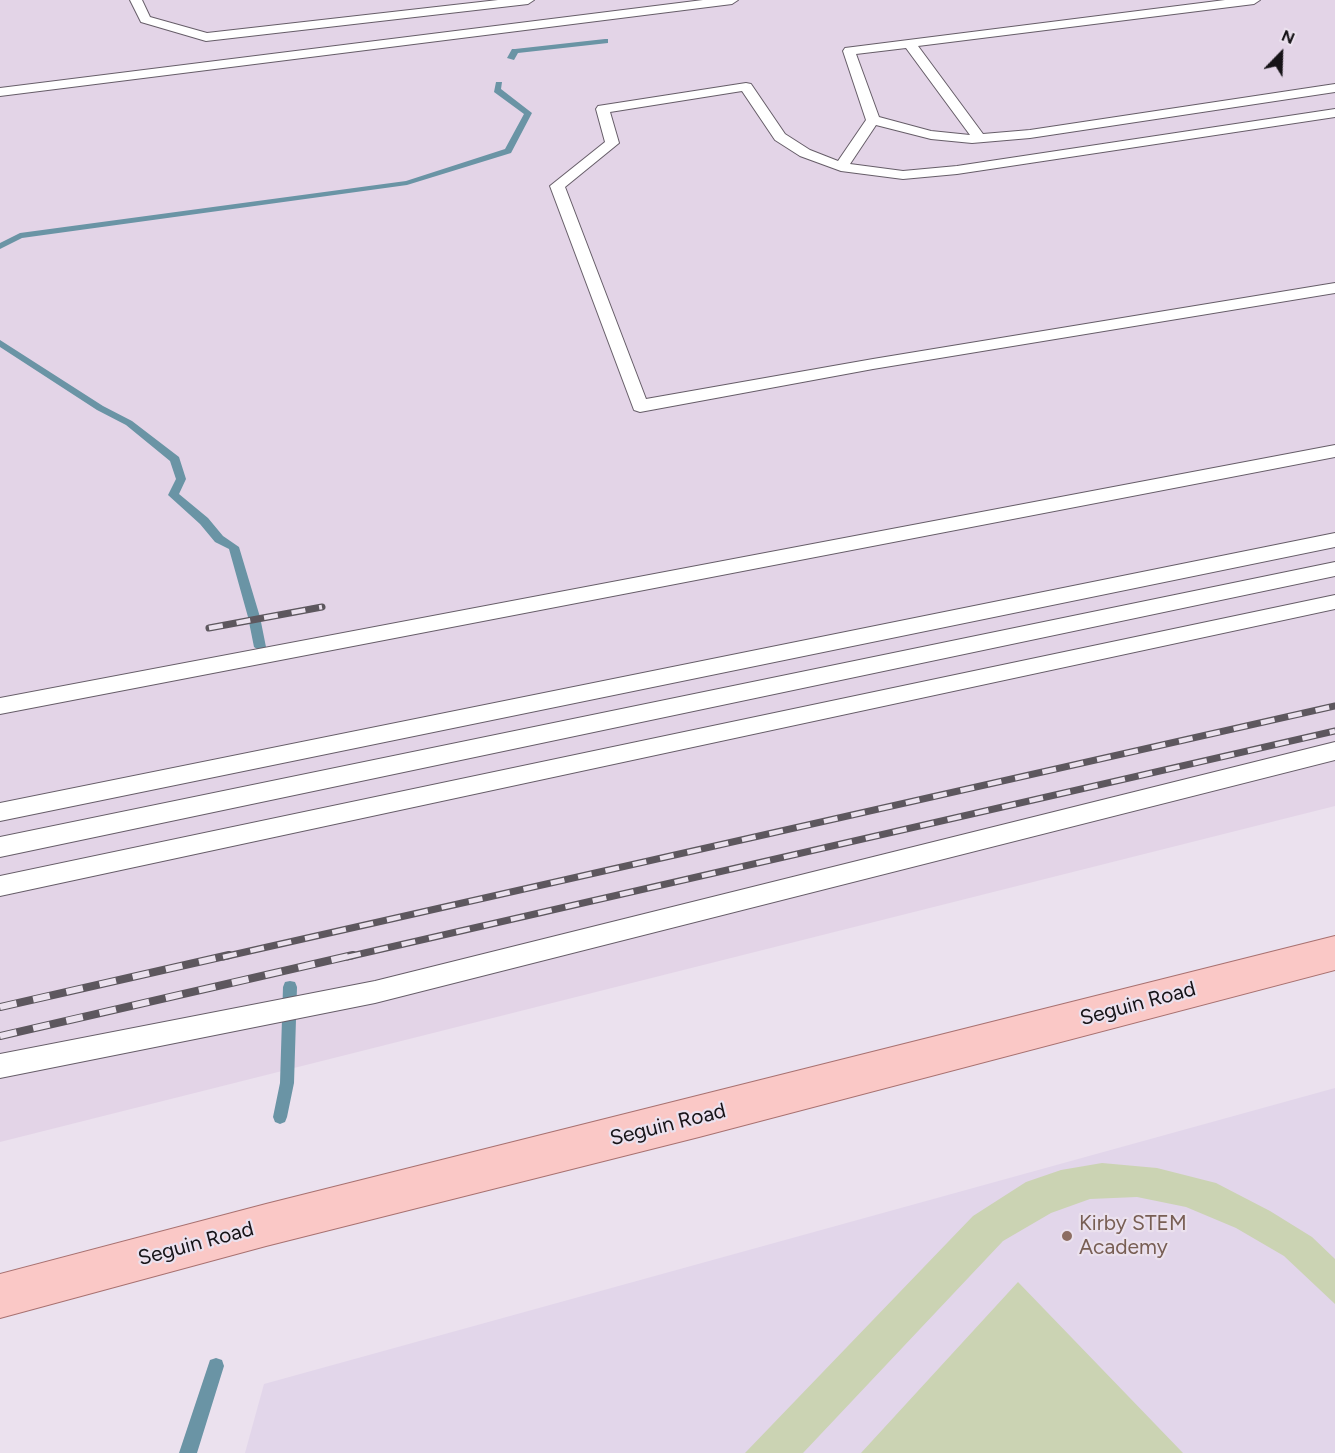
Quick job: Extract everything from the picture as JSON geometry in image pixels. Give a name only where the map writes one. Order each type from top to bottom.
[{"type":"main road","name":"Seguin Road","points":[[0,1296],[266,1225],[699,1117],[1335,953]]},
{"type":"lane","points":[[136,0],[145,19],[206,37],[528,0]]},
{"type":"lane","points":[[0,92],[732,0]]},
{"type":"lane","points":[[873,120],[849,51],[1254,0]]},
{"type":"lane","points":[[909,43],[979,138]]},
{"type":"lane","points":[[1335,113],[957,170],[903,175],[841,167],[805,153],[780,137],[746,87],[603,109],[612,143],[557,186],[640,406],[939,353],[1335,288]]},
{"type":"lane","points":[[873,120],[931,135],[979,138],[1030,134],[1335,88]]},
{"type":"lane","points":[[841,167],[873,120]]},
{"type":"lane","points":[[0,706],[1335,451]]},
{"type":"lane","points":[[0,812],[1335,540]]},
{"type":"lane","points":[[0,847],[1335,569]]},
{"type":"lane","points":[[0,886],[1335,602]]},
{"type":"lane","points":[[0,1066],[375,992],[1335,751]]},
{"type":"shaded area","points":[[0,0],[1335,0],[1335,806],[0,1142]]},
{"type":"shaded area","name":"Kirby STEM Academy","points":[[1335,1088],[1335,1453],[245,1453],[264,1384]]},
{"type":"green space","points":[[1102,1163],[1157,1168],[1216,1183],[1270,1211],[1312,1237],[1335,1259],[1335,1304],[1284,1256],[1236,1228],[1186,1207],[1137,1197],[1090,1199],[1051,1213],[1003,1241],[803,1453],[745,1453],[973,1216],[1026,1182],[1061,1170]]},
{"type":"green space","points":[[1018,1282],[1183,1453],[861,1453]]},
{"type":"waterway","points":[[511,58],[515,51],[605,41]]},
{"type":"waterway","points":[[0,246],[20,236],[407,183],[508,151],[528,113],[497,90],[499,84]]},
{"type":"waterway","points":[[0,343],[100,408],[129,423],[175,459],[181,479],[173,495],[204,521],[219,539],[234,547],[260,647]]},
{"type":"waterway","points":[[280,1117],[287,1083],[290,987]]},
{"type":"waterway","points":[[188,1453],[216,1366]]},
{"type":"railway","points":[[209,628],[322,607]]},
{"type":"railway","points":[[223,957],[1335,706]]},
{"type":"railway","points":[[347,957],[1335,731]]},
{"type":"railway","points":[[0,1007],[229,955]]},
{"type":"railway","points":[[0,1036],[353,955]]},
{"type":"place","name":"Kirby STEM Academy","points":[[1067,1236]]}]
